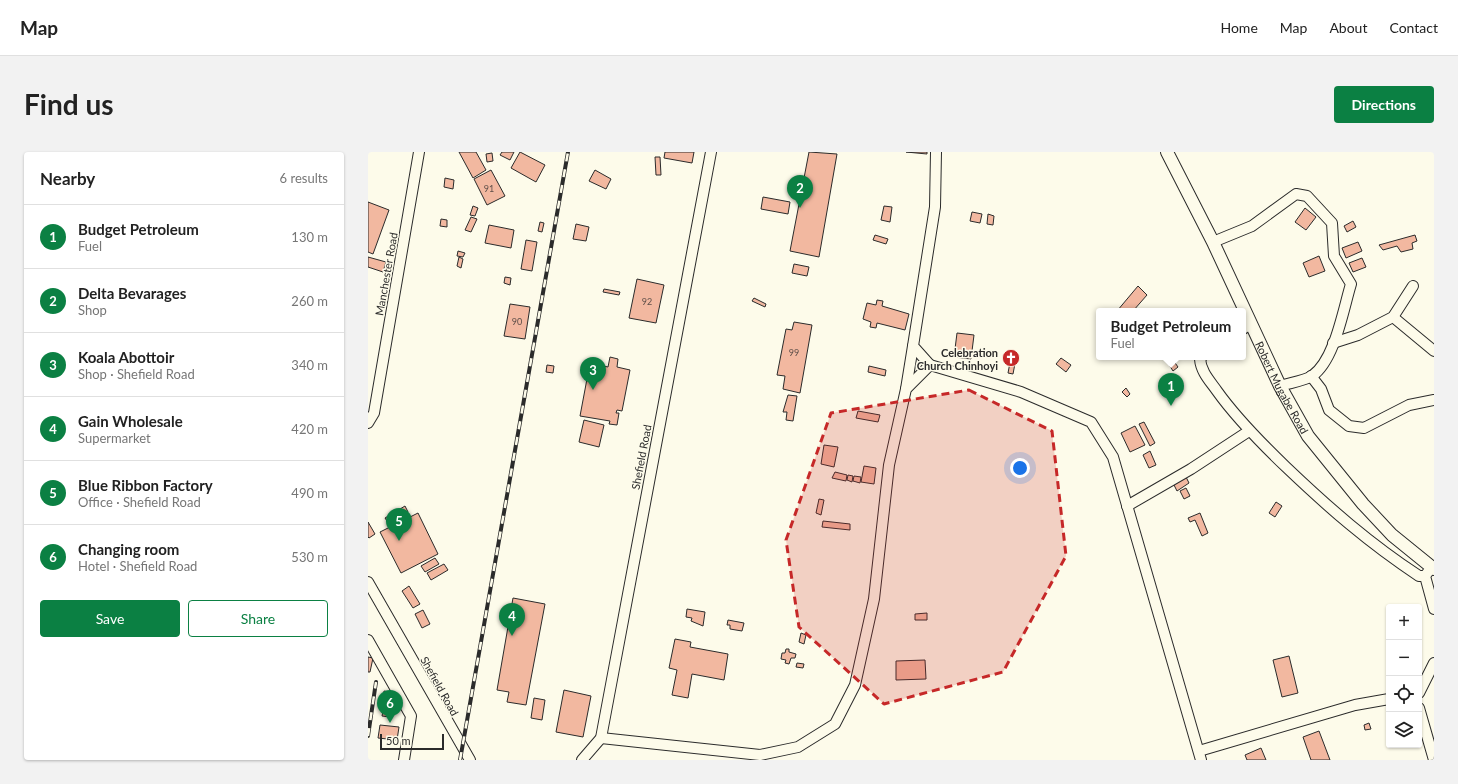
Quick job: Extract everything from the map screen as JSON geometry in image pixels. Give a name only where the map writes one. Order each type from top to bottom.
[{"type":"main road","name":"Robert Mugabe Road","points":[[1167,152],[1213,242],[1240,308]]},
{"type":"main road","name":"Robert Mugabe Road","points":[[1247,326],[1308,436],[1363,504],[1392,535],[1430,571]]},
{"type":"street","name":"Manchester Road","points":[[368,423],[374,413],[419,152]]},
{"type":"street","name":"Shefield Road","points":[[601,738],[711,152]]},
{"type":"street","points":[[582,760],[601,738],[760,755],[798,747],[835,724],[856,685],[874,599],[889,465],[906,389],[935,207],[936,152]]},
{"type":"street","points":[[1213,242],[1252,226],[1296,194],[1307,196],[1332,223],[1334,256],[1351,284],[1333,343],[1325,361],[1311,376],[1280,386]]},
{"type":"street","points":[[1333,343],[1358,335],[1393,317],[1413,286]]},
{"type":"street","points":[[1393,317],[1434,351]]},
{"type":"street","points":[[913,346],[930,365],[1021,392],[1091,422],[1113,457],[1200,755],[1355,705],[1386,700]]},
{"type":"street","points":[[1200,360],[1201,367],[1227,405],[1249,431],[1312,491],[1379,550],[1419,576],[1430,571],[1434,608]]},
{"type":"street","points":[[906,389],[930,365]]},
{"type":"street","points":[[1311,376],[1321,389],[1329,410],[1349,426],[1364,428],[1409,405],[1434,400]]},
{"type":"street","points":[[1127,506],[1249,431]]},
{"type":"street","name":"Shefield Road","points":[[368,582],[470,760]]},
{"type":"street","points":[[368,640],[411,716],[404,760]]},
{"type":"street","points":[[1422,687],[1434,663]]},
{"type":"street","points":[[1420,712],[1433,756]]},
{"type":"highlighted area","points":[[969,390],[1052,431],[1066,556],[1003,672],[884,704],[799,627],[786,540],[831,413]]},
{"type":"building","points":[[459,152],[476,152],[486,170],[473,178]]},
{"type":"building","points":[[502,152],[514,152],[510,160],[500,155]]},
{"type":"building","points":[[520,152],[545,165],[536,182],[511,168]]},
{"type":"building","points":[[665,152],[694,152],[692,163],[664,158]]},
{"type":"building","points":[[809,152],[837,154],[819,257],[790,251]]},
{"type":"building","points":[[906,152],[927,152],[927,154]]},
{"type":"building","points":[[492,153],[493,161],[487,162],[486,154]]},
{"type":"building","points":[[655,157],[660,157],[661,175],[656,175]]},
{"type":"building","points":[[491,170],[505,196],[487,205],[474,179]]},
{"type":"building","points":[[595,170],[611,179],[606,189],[589,181]]},
{"type":"building","points":[[445,178],[454,180],[453,189],[444,187]]},
{"type":"building","points":[[763,197],[790,202],[788,214],[761,209]]},
{"type":"building","points":[[368,202],[389,210],[373,254],[368,252]]},
{"type":"building","points":[[473,206],[478,208],[475,216],[470,215]]},
{"type":"building","points":[[884,206],[892,207],[890,222],[881,220]]},
{"type":"building","points":[[1305,208],[1316,217],[1306,230],[1295,222]]},
{"type":"building","points":[[972,212],[982,214],[980,223],[970,221]]},
{"type":"building","points":[[988,214],[994,216],[993,225],[987,224]]},
{"type":"building","points":[[471,217],[477,219],[471,232],[465,230]]},
{"type":"building","points":[[441,219],[447,220],[447,227],[440,226]]},
{"type":"building","points":[[1353,221],[1356,227],[1347,232],[1344,226]]},
{"type":"building","points":[[540,222],[544,223],[542,232],[538,231]]},
{"type":"building","points":[[576,224],[589,227],[586,241],[573,239]]},
{"type":"building","points":[[489,225],[514,230],[511,248],[485,243]]},
{"type":"building","points":[[875,235],[888,239],[886,244],[873,240]]},
{"type":"building","points":[[1415,235],[1417,241],[1412,243],[1413,249],[1401,252],[1397,246],[1383,250],[1379,245]]},
{"type":"building","points":[[526,240],[537,242],[532,271],[521,269]]},
{"type":"building","points":[[1358,242],[1362,251],[1346,258],[1342,248]]},
{"type":"building","points":[[458,251],[465,253],[463,257],[457,256]]},
{"type":"building","points":[[1319,256],[1325,271],[1309,277],[1303,263]]},
{"type":"building","points":[[368,257],[386,262],[383,272],[368,267]]},
{"type":"building","points":[[459,257],[463,259],[461,268],[457,266]]},
{"type":"building","points":[[1362,258],[1366,267],[1353,272],[1349,263]]},
{"type":"building","points":[[794,264],[809,267],[807,276],[792,273]]},
{"type":"building","points":[[505,277],[511,278],[510,285],[504,283]]},
{"type":"building","points":[[637,279],[664,285],[656,323],[629,318]]},
{"type":"building","points":[[1138,286],[1147,295],[1136,308],[1120,308]]},
{"type":"building","points":[[604,289],[620,292],[619,295],[603,292]]},
{"type":"building","points":[[754,298],[766,304],[765,307],[752,301]]},
{"type":"building","points":[[877,300],[883,301],[882,306],[909,314],[905,330],[877,323],[876,328],[870,327],[871,322],[863,319],[867,303],[876,305]]},
{"type":"building","points":[[510,304],[530,307],[525,339],[504,336]]},
{"type":"building","points":[[794,322],[812,325],[800,393],[783,389],[785,376],[777,375],[786,329],[792,330]]},
{"type":"building","points":[[957,333],[974,335],[971,359],[954,357]]},
{"type":"building","points":[[1012,352],[1017,353],[1013,374],[1008,373]]},
{"type":"building","points":[[610,357],[618,359],[617,367],[630,370],[622,411],[617,410],[616,413],[619,413],[617,425],[609,424],[610,421],[580,416],[590,363],[608,367]]},
{"type":"building","points":[[1061,358],[1071,365],[1066,372],[1056,364]]},
{"type":"building","points":[[1173,360],[1178,367],[1173,371],[1168,363]]},
{"type":"building","points":[[547,365],[554,366],[553,373],[546,372]]},
{"type":"building","points":[[869,366],[886,370],[885,376],[868,372]]},
{"type":"building","points":[[1126,388],[1130,394],[1127,397],[1122,392]]},
{"type":"building","points":[[788,395],[797,396],[793,421],[786,420],[787,412],[783,412]]},
{"type":"building","points":[[858,411],[880,415],[878,422],[856,418]]},
{"type":"building","points":[[584,420],[604,425],[599,447],[579,442]]},
{"type":"building","points":[[1144,422],[1155,443],[1150,446],[1139,424]]},
{"type":"building","points":[[1135,426],[1145,445],[1130,452],[1121,433]]},
{"type":"building","points":[[824,445],[838,447],[834,467],[821,464]]},
{"type":"building","points":[[1150,451],[1156,465],[1149,468],[1143,455]]},
{"type":"building","points":[[864,466],[876,468],[874,484],[861,482]]},
{"type":"building","points":[[835,472],[847,475],[846,481],[832,478]]},
{"type":"building","points":[[848,475],[853,476],[852,482],[847,480]]},
{"type":"building","points":[[1185,475],[1189,483],[1177,491],[1173,483]]},
{"type":"building","points":[[854,476],[861,477],[860,483],[853,481]]},
{"type":"building","points":[[1186,488],[1190,496],[1184,499],[1180,491]]},
{"type":"building","points":[[819,499],[824,500],[821,515],[816,513]]},
{"type":"building","points":[[1276,502],[1282,506],[1275,517],[1269,513]]},
{"type":"building","points":[[405,506],[408,512],[389,524],[385,518]]},
{"type":"building","points":[[418,513],[438,554],[401,573],[380,532]]},
{"type":"building","points":[[1200,513],[1208,533],[1202,536],[1195,520],[1190,522],[1188,518]]},
{"type":"building","points":[[823,521],[850,524],[850,530],[822,527]]},
{"type":"building","points":[[368,522],[375,534],[369,538],[368,537]]},
{"type":"building","points":[[435,558],[439,564],[425,572],[421,566]]},
{"type":"building","points":[[444,564],[448,570],[431,580],[427,573]]},
{"type":"building","points":[[409,586],[420,604],[413,608],[402,591]]},
{"type":"building","points":[[513,598],[545,604],[526,705],[507,702],[509,692],[497,690]]},
{"type":"building","points":[[687,609],[705,612],[703,626],[691,621],[692,618],[686,617]]},
{"type":"building","points":[[423,610],[430,624],[422,628],[415,614]]},
{"type":"building","points":[[927,613],[927,620],[915,620],[915,614]]},
{"type":"building","points":[[728,620],[744,623],[742,631],[730,629],[730,625],[727,625]]},
{"type":"building","points":[[801,633],[806,635],[804,644],[799,642]]},
{"type":"building","points":[[675,639],[691,642],[690,647],[728,654],[724,680],[692,674],[688,698],[672,695],[677,670],[669,668]]},
{"type":"building","points":[[786,649],[789,649],[789,652],[796,654],[795,658],[791,658],[789,664],[785,663],[786,660],[781,659],[782,653],[785,653]]},
{"type":"building","points":[[1289,656],[1298,693],[1282,697],[1273,660]]},
{"type":"building","points":[[368,657],[373,658],[370,672],[368,672]]},
{"type":"building","points":[[925,660],[926,679],[896,680],[896,661]]},
{"type":"building","points":[[797,663],[804,664],[803,668],[796,667]]},
{"type":"building","points":[[564,690],[591,696],[583,737],[556,732]]},
{"type":"building","points":[[384,691],[391,692],[390,701],[383,700]]},
{"type":"building","points":[[534,698],[545,700],[542,720],[531,718]]},
{"type":"building","points":[[384,707],[392,709],[390,717],[382,716]]},
{"type":"building","points":[[1369,723],[1371,729],[1365,730],[1364,725]]},
{"type":"building","points":[[380,725],[399,727],[397,740],[378,738]]},
{"type":"building","points":[[1319,731],[1330,760],[1311,760],[1303,737]]},
{"type":"building","points":[[1261,748],[1266,760],[1247,760],[1245,755]]},
{"type":"railway","points":[[460,760],[568,152]]},
{"type":"railway","points":[[368,736],[376,682]]},
{"type":"place","name":"Delta Bevarages","points":[[800,208]]},
{"type":"place","name":"Celebration Church Chinhoyi","points":[[1011,358]]},
{"type":"place","name":"Koala Abottoir","points":[[593,390]]},
{"type":"place","name":"Budget Petroleum","points":[[1171,406]]},
{"type":"place","name":"Blue Ribbon Factory","points":[[399,541]]},
{"type":"place","name":"Gain Wholesale","points":[[512,636]]},
{"type":"place","name":"Changing room","points":[[390,723]]}]
